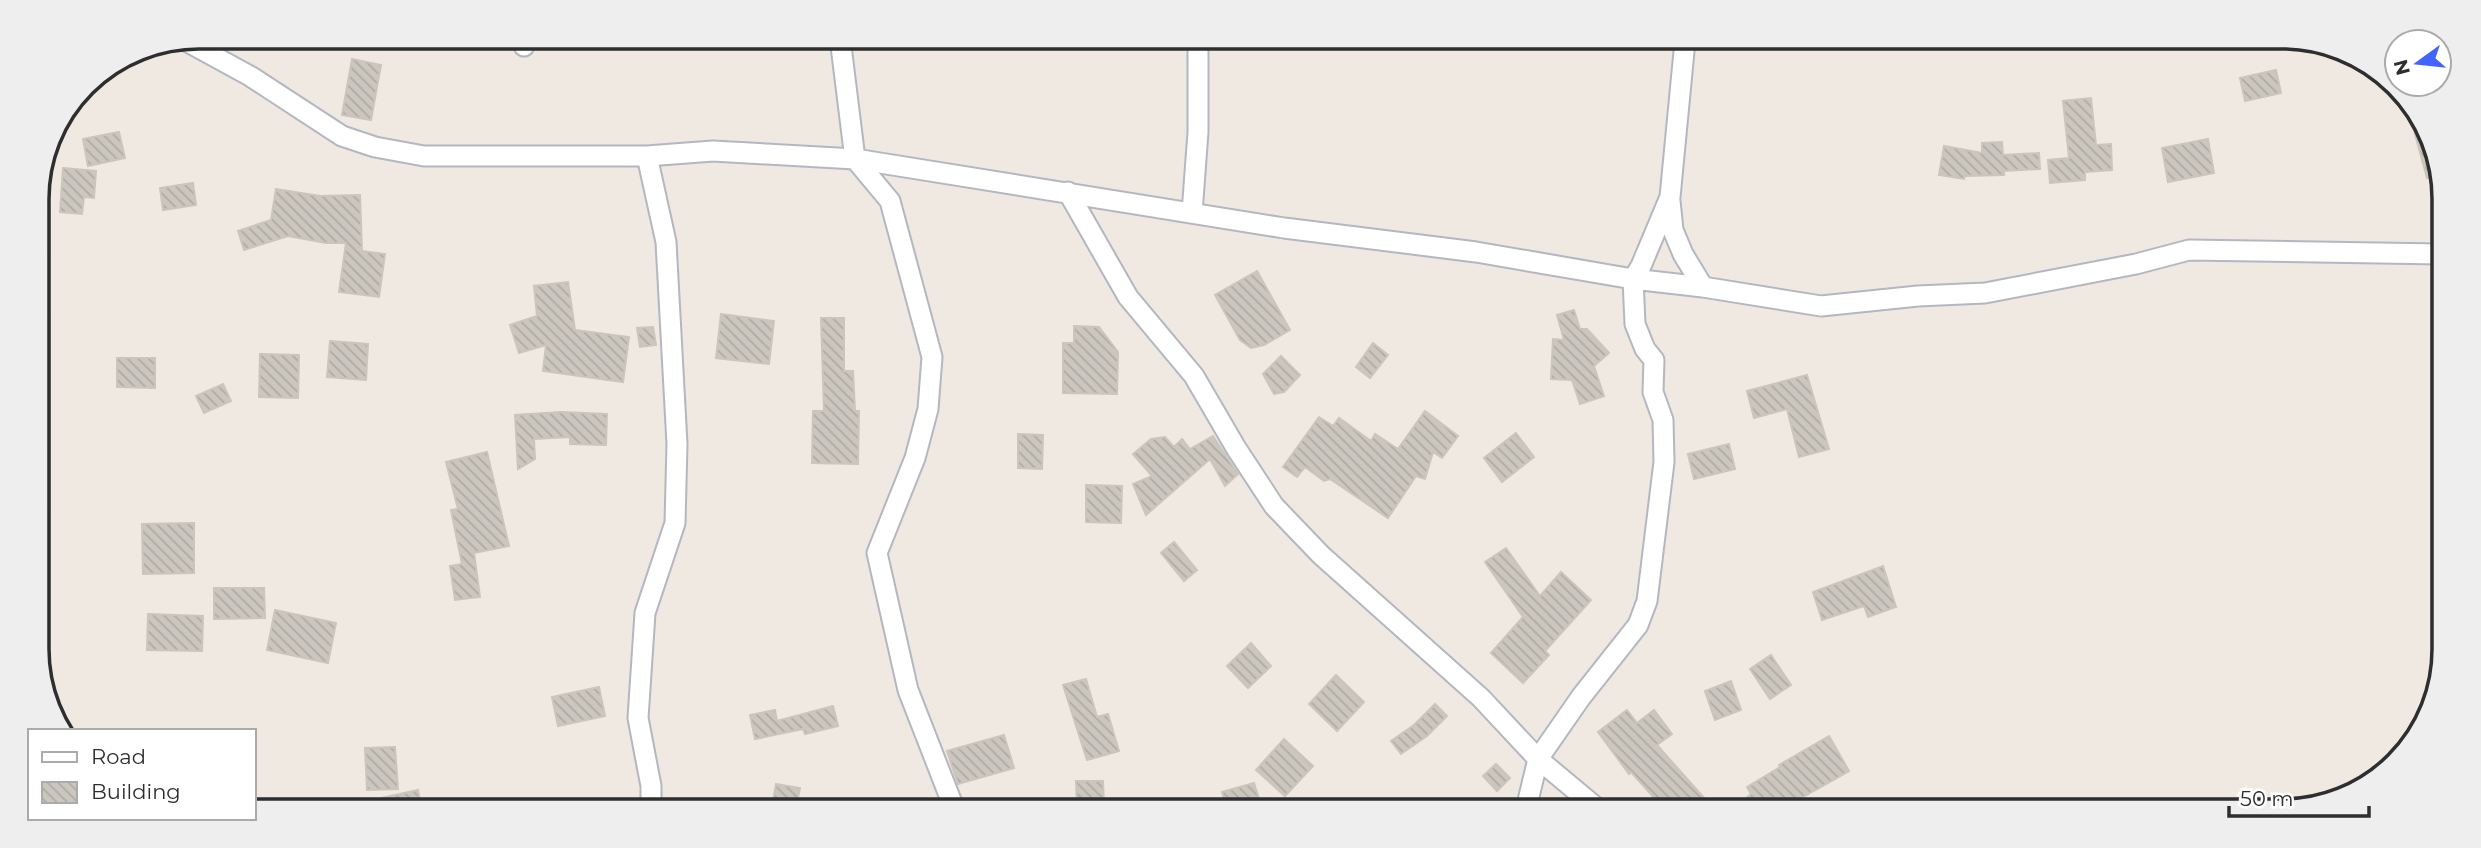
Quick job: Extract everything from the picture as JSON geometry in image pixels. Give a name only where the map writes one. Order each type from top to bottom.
[{"type":"street","points":[[200,49],[250,76],[342,136],[375,147],[424,156],[647,156],[713,150],[855,159],[1284,228],[1476,252],[1633,279],[1821,306],[1918,296],[1985,293],[2136,264],[2189,250],[2432,254]]},
{"type":"street","points":[[841,49],[855,159],[890,201],[932,357],[928,409],[915,458],[877,553],[908,690],[950,799]]},
{"type":"street","points":[[1192,213],[1198,132],[1198,49]]},
{"type":"street","points":[[1684,49],[1670,197],[1673,230],[1683,254],[1703,287]]},
{"type":"street","points":[[647,156],[666,242],[677,444],[675,523],[645,613],[638,718],[651,799]]},
{"type":"street","points":[[1068,192],[1128,297],[1194,376],[1274,506],[1321,555],[1481,698],[1538,759],[1586,799]]},
{"type":"street","points":[[1528,799],[1538,759],[1638,625],[1647,601],[1664,462],[1663,420],[1653,392],[1654,360],[1645,349],[1635,324],[1633,279],[1670,197]]},
{"type":"building","points":[[352,59],[381,65],[371,120],[342,115]]},
{"type":"building","points":[[2276,70],[2281,93],[2245,101],[2240,78]]},
{"type":"building","points":[[2091,98],[2096,145],[2111,144],[2112,170],[2085,172],[2085,180],[2050,183],[2048,160],[2069,158],[2063,101]]},
{"type":"building","points":[[2413,127],[2421,142],[2431,177],[2427,178]]},
{"type":"building","points":[[119,132],[125,158],[88,166],[83,139]]},
{"type":"building","points":[[2208,139],[2214,173],[2168,182],[2162,148]]},
{"type":"building","points":[[2002,142],[2003,155],[2039,153],[2040,169],[2004,171],[2004,175],[1965,176],[1964,179],[1939,175],[1944,146],[1982,153],[1982,143]]},
{"type":"building","points":[[63,168],[96,171],[94,198],[84,197],[82,214],[60,212]]},
{"type":"building","points":[[193,183],[196,205],[163,210],[160,188]]},
{"type":"building","points":[[276,189],[320,196],[360,195],[362,251],[385,254],[379,297],[339,292],[346,243],[326,243],[288,236],[244,250],[238,231],[271,220]]},
{"type":"building","points":[[1257,271],[1290,330],[1264,345],[1251,348],[1240,340],[1215,295]]},
{"type":"building","points":[[568,282],[575,330],[629,337],[623,382],[543,371],[546,345],[519,353],[510,325],[537,316],[534,286]]},
{"type":"building","points":[[1574,310],[1580,329],[1587,329],[1609,353],[1594,366],[1604,396],[1580,404],[1572,380],[1551,379],[1553,339],[1564,340],[1557,315]]},
{"type":"building","points":[[721,314],[774,321],[769,364],[716,358]]},
{"type":"building","points":[[821,318],[844,318],[844,371],[853,371],[855,411],[859,411],[858,464],[812,463],[813,411],[824,411]]},
{"type":"building","points":[[1074,326],[1099,327],[1118,352],[1117,394],[1063,393],[1063,343],[1074,343]]},
{"type":"building","points":[[653,327],[656,345],[640,347],[637,328]]},
{"type":"building","points":[[330,341],[368,344],[366,380],[327,377]]},
{"type":"building","points":[[1373,343],[1388,355],[1370,378],[1356,367]]},
{"type":"building","points":[[260,354],[299,355],[298,398],[259,397]]},
{"type":"building","points":[[1281,356],[1300,375],[1284,392],[1274,394],[1263,374]]},
{"type":"building","points":[[117,358],[155,358],[155,388],[117,387]]},
{"type":"building","points":[[1807,375],[1829,449],[1799,457],[1787,409],[1754,418],[1747,391]]},
{"type":"building","points":[[223,384],[231,401],[204,413],[196,396]]},
{"type":"building","points":[[1425,411],[1458,436],[1442,458],[1433,452],[1425,479],[1416,476],[1388,518],[1330,479],[1324,481],[1305,467],[1297,477],[1283,467],[1319,417],[1333,426],[1339,418],[1371,441],[1375,434],[1398,449]]},
{"type":"building","points":[[561,412],[607,414],[606,445],[570,444],[570,437],[534,439],[535,459],[518,469],[515,415]]},
{"type":"building","points":[[1516,433],[1534,457],[1502,482],[1484,458]]},
{"type":"building","points":[[1018,434],[1043,435],[1042,469],[1018,468]]},
{"type":"building","points":[[1213,436],[1238,474],[1225,486],[1210,459],[1146,515],[1133,484],[1152,476],[1133,454],[1151,439],[1165,437],[1174,447],[1182,439],[1190,449]]},
{"type":"building","points":[[1729,444],[1735,469],[1694,479],[1688,454]]},
{"type":"building","points":[[487,452],[509,546],[474,553],[480,597],[455,600],[450,566],[462,564],[451,510],[458,509],[446,462]]},
{"type":"building","points":[[1086,485],[1122,486],[1121,523],[1086,522]]},
{"type":"building","points":[[194,523],[194,573],[143,574],[142,524]]},
{"type":"building","points":[[1174,542],[1197,570],[1184,581],[1161,553]]},
{"type":"building","points":[[1506,548],[1540,596],[1561,572],[1591,600],[1545,651],[1549,655],[1523,683],[1491,653],[1523,617],[1485,562]]},
{"type":"building","points":[[1883,566],[1896,607],[1868,617],[1864,606],[1822,620],[1813,592]]},
{"type":"building","points":[[214,588],[264,588],[265,618],[214,619]]},
{"type":"building","points":[[275,610],[336,623],[328,663],[267,650]]},
{"type":"building","points":[[148,614],[203,616],[202,651],[147,650]]},
{"type":"building","points":[[1251,643],[1271,666],[1248,688],[1227,666]]},
{"type":"building","points":[[1771,655],[1791,685],[1770,699],[1750,669]]},
{"type":"building","points":[[1336,675],[1364,702],[1337,731],[1309,704]]},
{"type":"building","points":[[1086,679],[1097,717],[1108,714],[1119,751],[1087,760],[1063,685]]},
{"type":"building","points":[[1731,681],[1741,710],[1715,720],[1705,691]]},
{"type":"building","points":[[599,687],[605,716],[558,726],[552,697]]},
{"type":"building","points":[[1435,704],[1447,716],[1427,736],[1401,754],[1391,741],[1414,725]]},
{"type":"building","points":[[833,706],[838,726],[805,734],[803,729],[755,739],[750,715],[775,710],[777,721]]},
{"type":"building","points":[[1627,710],[1637,723],[1654,710],[1672,734],[1657,745],[1705,799],[1655,799],[1631,772],[1629,774],[1598,732]]},
{"type":"building","points":[[1004,735],[1014,768],[958,784],[947,751]]},
{"type":"building","points":[[1829,736],[1849,771],[1800,799],[1745,799],[1751,794],[1747,787],[1780,767],[1779,765]]},
{"type":"building","points":[[1284,739],[1313,766],[1285,796],[1256,770]]},
{"type":"building","points":[[395,747],[398,789],[367,790],[365,748]]},
{"type":"building","points":[[1496,764],[1510,778],[1497,791],[1483,776]]},
{"type":"building","points":[[1076,781],[1103,781],[1104,799],[1077,799]]},
{"type":"building","points":[[1254,783],[1259,799],[1224,799],[1222,792]]},
{"type":"building","points":[[776,784],[800,788],[798,799],[773,799]]},
{"type":"building","points":[[418,790],[420,799],[377,799]]}]
